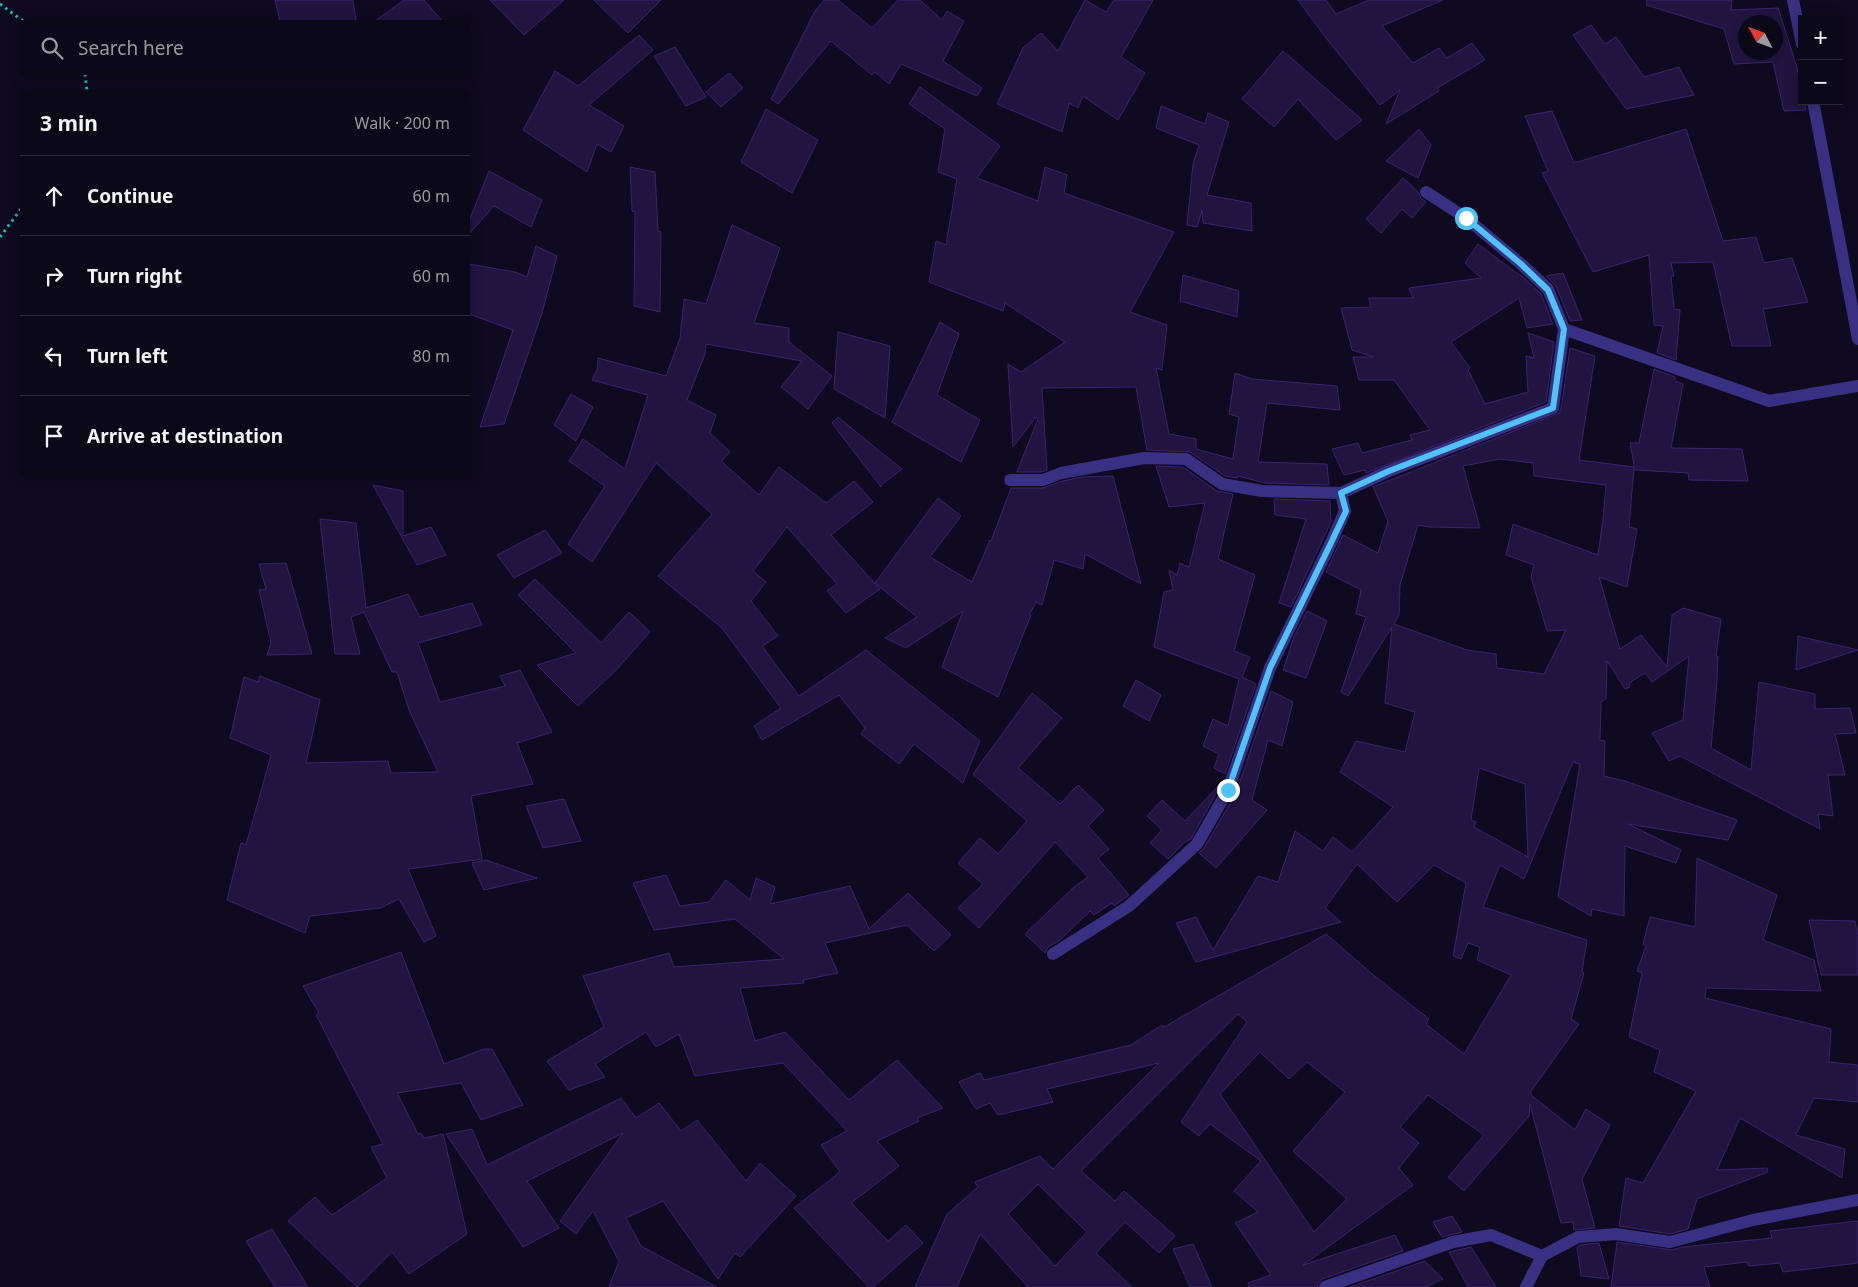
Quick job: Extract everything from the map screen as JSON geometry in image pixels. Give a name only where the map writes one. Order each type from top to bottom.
[{"type":"street","points":[[1793,0],[1798,24]]},
{"type":"street","points":[[1814,105],[1858,339]]},
{"type":"street","points":[[1010,480],[1044,480],[1061,473],[1144,458],[1186,459],[1222,484],[1262,491],[1341,493],[1389,471],[1553,408],[1564,329],[1548,290],[1521,264],[1466,218],[1426,192]]},
{"type":"street","points":[[1564,329],[1768,401],[1858,386]]},
{"type":"street","points":[[1053,954],[1129,906],[1197,844],[1228,790],[1270,668],[1346,511],[1341,493]]},
{"type":"street","points":[[1526,1287],[1542,1256],[1578,1237],[1616,1234],[1670,1242],[1753,1220],[1858,1200]]},
{"type":"street","points":[[1325,1287],[1453,1242],[1491,1235],[1542,1256]]},
{"type":"path","points":[[0,4],[22,20]]},
{"type":"path","points":[[85,75],[87,90]]},
{"type":"path","points":[[0,237],[20,210]]},
{"type":"building","points":[[275,0],[353,0],[356,20],[280,20]]},
{"type":"building","points":[[404,0],[424,0],[441,20],[376,20]]},
{"type":"building","points":[[490,0],[564,0],[524,35]]},
{"type":"building","points":[[594,0],[661,0],[628,33]]},
{"type":"building","points":[[824,0],[838,0],[872,28],[898,0],[920,0],[942,20],[947,11],[964,21],[943,61],[982,88],[977,96],[901,64],[889,84],[875,72],[872,75],[831,41],[778,104],[771,99],[815,11]]},
{"type":"building","points":[[1085,0],[1106,12],[1114,0],[1153,0],[1121,57],[1145,73],[1118,120],[1083,96],[1078,108],[1069,103],[1062,132],[997,104],[1023,48],[1041,33],[1058,51]]},
{"type":"building","points":[[1298,0],[1326,0],[1336,14],[1369,0],[1443,0],[1382,26],[1413,63],[1439,48],[1447,58],[1472,43],[1485,60],[1437,88],[1439,91],[1386,124],[1400,90],[1380,105]]},
{"type":"building","points":[[1647,0],[1732,0],[1731,10],[1778,8],[1780,15],[1738,15],[1738,60],[1783,60],[1783,24],[1798,73],[1798,105],[1805,105],[1806,110],[1784,111],[1773,62],[1734,64],[1724,29],[1646,5]]},
{"type":"building","points":[[1591,25],[1605,44],[1616,37],[1644,77],[1679,67],[1694,95],[1626,109],[1573,35]]},
{"type":"building","points":[[639,35],[653,50],[589,105],[624,126],[611,152],[597,144],[587,172],[523,130],[555,71],[578,86]]},
{"type":"building","points":[[675,47],[706,97],[686,106],[654,56]]},
{"type":"building","points":[[1283,51],[1362,120],[1336,140],[1298,99],[1274,127],[1242,99]]},
{"type":"building","points":[[729,73],[743,88],[721,107],[706,92]]},
{"type":"building","points":[[920,87],[1000,146],[977,178],[1038,201],[1045,167],[1067,175],[1064,193],[1174,232],[1130,312],[1167,325],[1162,370],[1156,368],[1169,434],[1196,439],[1196,449],[1233,459],[1239,417],[1229,414],[1235,373],[1252,379],[1337,386],[1340,410],[1267,403],[1258,462],[1327,464],[1329,485],[1265,483],[1238,476],[1237,478],[1225,476],[1190,452],[1147,450],[1136,387],[1042,388],[1047,470],[1041,472],[1017,472],[1038,419],[1036,417],[1013,447],[1008,364],[1021,372],[1065,342],[1005,303],[1003,311],[929,282],[936,241],[946,245],[957,179],[938,172],[945,129],[909,104]]},
{"type":"building","points":[[1161,106],[1205,124],[1208,113],[1229,122],[1207,195],[1251,203],[1252,231],[1203,223],[1202,210],[1197,227],[1187,225],[1193,164],[1199,145],[1156,128]]},
{"type":"building","points":[[766,109],[818,140],[792,193],[741,162]]},
{"type":"building","points":[[1552,111],[1574,163],[1686,129],[1723,241],[1756,237],[1764,263],[1792,258],[1808,302],[1763,309],[1771,346],[1732,346],[1713,262],[1671,263],[1674,276],[1671,276],[1674,309],[1680,310],[1676,360],[1657,353],[1663,326],[1654,325],[1649,255],[1593,272],[1542,173],[1548,171],[1525,116]]},
{"type":"building","points":[[1419,129],[1431,145],[1418,178],[1386,161]]},
{"type":"building","points":[[630,167],[655,172],[658,231],[661,232],[660,312],[634,306],[635,212],[632,211]]},
{"type":"building","points":[[489,171],[542,200],[531,227],[494,206],[470,233],[470,218]]},
{"type":"building","points":[[1403,178],[1426,202],[1412,218],[1402,209],[1381,233],[1366,219]]},
{"type":"building","points":[[732,225],[780,248],[754,323],[789,328],[789,342],[832,376],[808,409],[781,387],[802,361],[706,344],[705,354],[687,400],[716,415],[710,433],[730,452],[721,461],[759,495],[779,467],[826,503],[854,481],[873,502],[831,535],[880,589],[846,613],[827,591],[837,584],[787,527],[753,571],[766,582],[751,601],[778,636],[762,646],[799,696],[866,650],[980,741],[963,783],[914,744],[899,764],[861,734],[865,728],[839,695],[762,740],[754,726],[781,708],[722,628],[658,576],[712,514],[656,463],[592,562],[568,544],[605,486],[569,461],[583,439],[625,469],[648,395],[592,380],[597,370],[598,358],[666,376],[680,338],[684,299],[706,304]]},
{"type":"building","points":[[1478,244],[1525,279],[1541,294],[1553,324],[1527,328],[1519,298],[1451,342],[1470,368],[1468,370],[1485,404],[1528,392],[1526,356],[1534,358],[1528,333],[1554,342],[1546,402],[1366,473],[1365,470],[1344,475],[1332,449],[1358,443],[1362,453],[1412,440],[1410,435],[1430,430],[1394,380],[1359,380],[1353,357],[1374,357],[1352,350],[1341,308],[1371,307],[1369,298],[1413,298],[1409,288],[1481,278],[1465,263]]},
{"type":"building","points":[[536,246],[557,256],[542,313],[504,424],[480,427],[513,330],[470,314],[470,264],[515,272],[527,277]]},
{"type":"building","points":[[1563,273],[1582,320],[1570,321],[1556,286],[1546,276]]},
{"type":"building","points":[[1183,275],[1239,291],[1237,317],[1180,301]]},
{"type":"building","points":[[940,322],[959,334],[937,395],[980,420],[961,462],[892,422]]},
{"type":"building","points":[[838,332],[890,346],[885,418],[834,389]]},
{"type":"building","points":[[1570,348],[1595,356],[1579,460],[1634,467],[1629,527],[1637,529],[1627,587],[1599,577],[1620,649],[1641,635],[1667,667],[1672,615],[1683,608],[1721,619],[1716,656],[1718,656],[1717,681],[1711,748],[1751,770],[1759,682],[1815,694],[1815,709],[1850,708],[1856,733],[1835,734],[1845,775],[1828,775],[1833,816],[1818,814],[1820,829],[1680,756],[1669,761],[1652,733],[1683,720],[1689,656],[1652,682],[1645,673],[1629,683],[1630,687],[1625,689],[1607,661],[1606,699],[1601,702],[1600,740],[1605,741],[1604,776],[1625,781],[1737,820],[1728,840],[1628,824],[1681,850],[1676,863],[1625,846],[1624,916],[1592,909],[1591,916],[1558,897],[1580,764],[1573,762],[1524,879],[1500,865],[1483,907],[1587,940],[1582,972],[1584,973],[1571,1019],[1579,1024],[1531,1091],[1531,1095],[1575,1130],[1586,1109],[1610,1125],[1582,1179],[1595,1228],[1574,1230],[1573,1222],[1561,1223],[1530,1104],[1529,1116],[1464,1191],[1448,1177],[1484,1135],[1428,1095],[1400,1127],[1419,1143],[1399,1168],[1413,1185],[1303,1265],[1395,1235],[1403,1251],[1322,1279],[1317,1287],[1249,1287],[1248,1283],[1271,1275],[1235,1223],[1258,1212],[1234,1191],[1261,1161],[1210,1124],[1199,1136],[1181,1122],[1247,1022],[1238,1014],[1081,1171],[1115,1201],[1124,1191],[1175,1236],[1159,1253],[1125,1222],[1096,1253],[1132,1287],[1028,1287],[980,1234],[957,1287],[915,1287],[947,1214],[978,1187],[975,1182],[1040,1156],[1053,1169],[1159,1063],[1047,1089],[1053,1102],[998,1115],[990,1103],[976,1109],[959,1082],[980,1073],[984,1080],[1131,1045],[1162,1025],[1164,1027],[1326,934],[1429,1019],[1426,1024],[1464,1054],[1511,975],[1477,960],[1480,947],[1468,943],[1461,959],[1453,956],[1466,883],[1434,865],[1397,902],[1357,864],[1325,908],[1341,922],[1196,962],[1176,923],[1196,917],[1213,950],[1258,876],[1278,882],[1295,831],[1323,851],[1333,837],[1352,852],[1393,807],[1340,772],[1356,741],[1405,752],[1415,712],[1385,703],[1392,627],[1348,696],[1341,692],[1366,617],[1356,614],[1361,590],[1326,572],[1343,535],[1378,553],[1388,521],[1373,487],[1559,413]],"holes":[[[1500,459],[1533,463],[1534,476],[1606,485],[1598,555],[1513,524],[1506,555],[1534,565],[1531,577],[1547,631],[1566,630],[1544,674],[1497,668],[1496,654],[1467,650],[1394,624],[1399,615],[1400,585],[1418,525],[1428,527],[1480,528],[1463,466]],[[1479,768],[1525,784],[1528,857],[1474,827],[1476,822],[1471,820]],[[1260,1052],[1289,1079],[1307,1062],[1345,1092],[1293,1151],[1347,1199],[1314,1232],[1220,1094]],[[1038,1184],[1087,1232],[1055,1266],[1008,1214]]]},
{"type":"building","points":[[1654,369],[1675,377],[1675,381],[1683,384],[1671,448],[1742,449],[1748,481],[1689,480],[1688,473],[1635,470],[1630,443],[1639,443]]},
{"type":"building","points":[[571,394],[593,407],[576,441],[554,425]]},
{"type":"building","points":[[838,417],[902,469],[881,485],[881,487],[832,423]]},
{"type":"building","points":[[1156,466],[1183,467],[1217,491],[1233,494],[1218,559],[1255,575],[1234,651],[1250,657],[1242,677],[1256,684],[1225,774],[1214,768],[1219,754],[1203,746],[1213,719],[1228,726],[1239,679],[1154,647],[1164,592],[1173,590],[1169,570],[1177,575],[1180,563],[1189,567],[1205,503],[1169,507]]},
{"type":"building","points":[[1113,476],[1141,584],[1085,554],[1083,569],[1054,560],[1042,605],[1036,602],[1029,615],[1031,615],[998,697],[942,667],[963,611],[906,648],[885,638],[917,617],[875,583],[938,498],[961,516],[930,557],[972,582],[991,541],[1011,488],[1043,488],[1082,477]]},
{"type":"building","points":[[373,485],[403,491],[403,536],[431,527],[446,555],[417,565]]},
{"type":"building","points":[[1274,499],[1330,501],[1331,522],[1291,607],[1279,603],[1306,519],[1275,515]]},
{"type":"building","points":[[320,519],[356,523],[366,608],[408,594],[420,617],[472,603],[482,625],[418,643],[440,702],[505,686],[500,676],[520,670],[552,732],[517,743],[533,784],[471,796],[482,859],[408,869],[436,936],[424,942],[399,899],[380,908],[310,916],[305,933],[227,900],[241,843],[246,845],[271,755],[230,738],[244,677],[258,682],[260,676],[320,700],[306,763],[388,761],[391,773],[438,772],[409,710],[397,672],[392,672],[364,612],[351,617],[360,654],[335,654]]},
{"type":"building","points":[[545,530],[562,553],[514,578],[497,555]]},
{"type":"building","points":[[286,563],[312,654],[267,655],[271,643],[259,590],[266,589],[259,564]]},
{"type":"building","points":[[535,579],[601,643],[629,612],[650,632],[617,669],[578,706],[537,665],[576,653],[518,595]]},
{"type":"building","points":[[1307,611],[1327,621],[1306,678],[1283,670],[1294,637]]},
{"type":"building","points":[[1798,636],[1858,650],[1796,670]]},
{"type":"building","points":[[1136,680],[1161,695],[1149,721],[1123,706]]},
{"type":"building","points":[[1271,691],[1293,702],[1282,746],[1268,740],[1252,800],[1267,810],[1216,868],[1199,853],[1204,848],[1236,793]]},
{"type":"building","points":[[1032,693],[1062,718],[1018,768],[1060,804],[1078,785],[1104,810],[1088,826],[1109,849],[1098,858],[1129,895],[1114,906],[1112,903],[1094,915],[1090,911],[1060,940],[1048,947],[1045,953],[1025,934],[1075,886],[1088,877],[1055,842],[979,928],[958,908],[983,884],[958,863],[980,838],[998,854],[1027,821],[973,774]]},
{"type":"building","points":[[1223,781],[1191,839],[1185,842],[1168,859],[1150,843],[1162,830],[1147,816],[1162,800],[1185,821]]},
{"type":"building","points":[[564,799],[581,841],[543,848],[526,806]]},
{"type":"building","points":[[1697,858],[1777,895],[1763,940],[1814,960],[1821,991],[1706,988],[1705,998],[1831,1029],[1829,1062],[1858,1065],[1858,1102],[1814,1098],[1796,1135],[1845,1149],[1842,1178],[1740,1118],[1717,1170],[1767,1168],[1768,1172],[1697,1199],[1688,1229],[1670,1234],[1619,1226],[1626,1178],[1643,1183],[1696,1091],[1654,1072],[1660,1050],[1629,1037],[1642,973],[1637,971],[1646,946],[1643,944],[1650,917],[1695,927]]},
{"type":"building","points":[[486,860],[537,878],[484,890],[472,863]]},
{"type":"building","points":[[666,875],[680,906],[709,902],[726,880],[750,900],[756,878],[775,887],[770,904],[850,886],[869,929],[908,893],[951,935],[934,951],[907,925],[825,943],[838,973],[803,980],[804,983],[740,988],[755,1041],[785,1032],[849,1100],[897,1060],[943,1108],[917,1118],[919,1121],[877,1141],[899,1166],[851,1203],[888,1241],[906,1225],[923,1243],[873,1287],[869,1287],[794,1208],[840,1172],[821,1145],[847,1131],[783,1063],[695,1076],[679,1034],[656,1047],[646,1032],[595,1064],[605,1077],[569,1090],[547,1061],[604,1027],[583,976],[669,953],[674,967],[784,959],[735,919],[654,930],[633,883]]},
{"type":"building","points":[[1809,920],[1855,921],[1858,936],[1858,975],[1821,975]]},
{"type":"building","points":[[401,952],[444,1064],[484,1049],[492,1049],[523,1105],[481,1120],[461,1083],[397,1093],[418,1134],[421,1133],[424,1138],[443,1134],[467,1234],[409,1274],[392,1252],[357,1287],[288,1221],[315,1197],[332,1215],[387,1178],[371,1147],[383,1144],[316,1015],[319,1013],[303,986]]},
{"type":"building","points":[[621,1098],[636,1118],[659,1103],[681,1131],[697,1120],[746,1181],[760,1163],[796,1196],[740,1257],[735,1253],[718,1279],[663,1201],[626,1218],[641,1246],[717,1287],[609,1287],[619,1261],[593,1211],[576,1234],[560,1221],[623,1133],[527,1181],[559,1228],[523,1247],[446,1134],[472,1129],[487,1165]]},
{"type":"building","points":[[1452,1216],[1462,1232],[1442,1237],[1433,1222]]},
{"type":"building","points":[[1858,1221],[1858,1263],[1783,1272],[1780,1263],[1749,1266],[1747,1262],[1704,1267],[1710,1287],[1611,1287],[1617,1242],[1672,1250],[1682,1247],[1772,1238],[1770,1231]]},
{"type":"building","points":[[272,1229],[308,1287],[275,1287],[246,1241]]},
{"type":"building","points":[[1599,1243],[1609,1279],[1581,1276],[1577,1247]]},
{"type":"building","points":[[1193,1244],[1212,1287],[1190,1287],[1173,1249]]},
{"type":"building","points":[[1471,1247],[1496,1287],[1468,1287],[1449,1252]]},
{"type":"building","points":[[1425,1261],[1443,1279],[1426,1287],[1350,1287]]},
{"type":"route","points":[[1228,790],[1270,668],[1346,511],[1341,493],[1389,471],[1553,408],[1564,329],[1548,290],[1521,264],[1466,218]]}]
